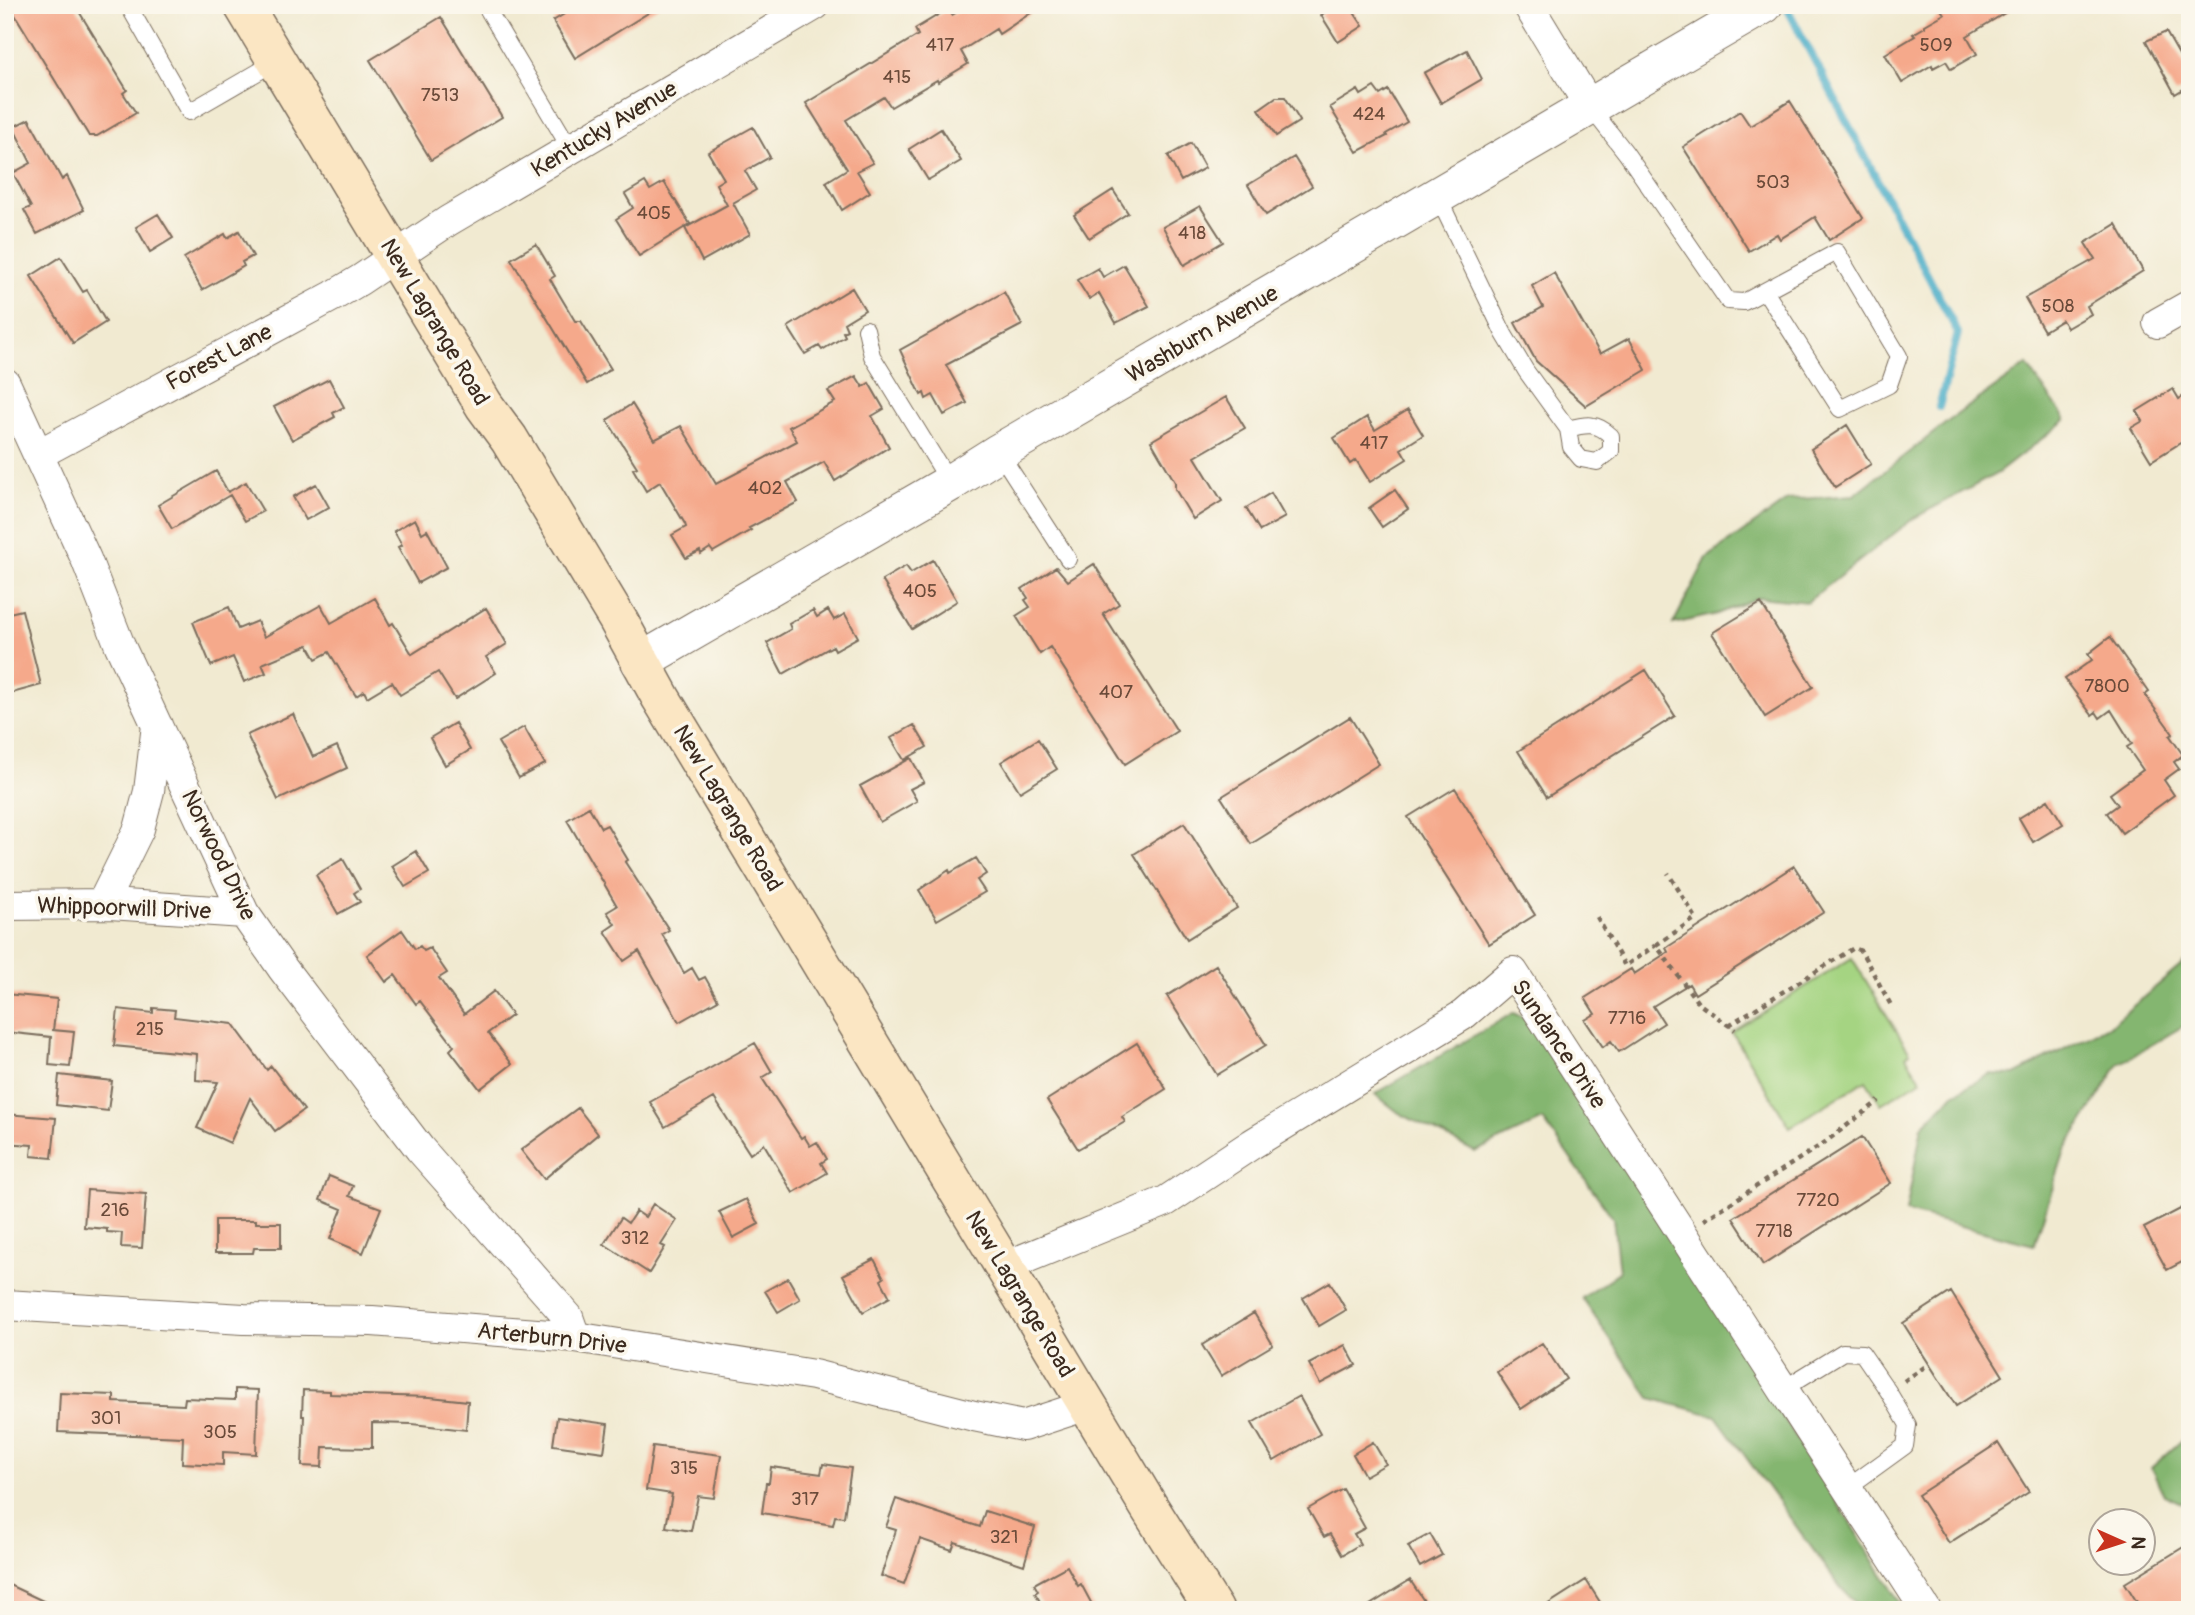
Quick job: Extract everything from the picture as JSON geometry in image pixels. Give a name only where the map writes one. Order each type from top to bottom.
[{"type":"main road","name":"New Lagrange Road","points":[[243,5],[484,405],[509,439],[1087,1405],[1214,1610]]},
{"type":"street","name":"Kentucky Avenue","points":[[395,256],[570,148],[815,5]]},
{"type":"street","points":[[1528,5],[1590,107]]},
{"type":"street","name":"Washburn Avenue","points":[[640,662],[1763,5]]},
{"type":"street","name":"Forest Lane","points":[[39,454],[333,296],[395,256]]},
{"type":"street","points":[[2158,323],[2190,305]]},
{"type":"street","name":"Norwood Drive","points":[[5,383],[86,559],[120,646],[244,913],[283,969],[420,1149],[568,1317],[575,1336]]},
{"type":"street","points":[[102,904],[139,829],[149,791],[157,725]]},
{"type":"street","name":"Whippoorwill Drive","points":[[5,905],[102,904],[244,913]]},
{"type":"street","name":"Sundance Drive","points":[[1004,1267],[1166,1201],[1252,1144],[1463,1015],[1513,972],[1926,1610]]},
{"type":"street","name":"Arterburn Drive","points":[[5,1305],[244,1319],[372,1321],[575,1336],[814,1375],[1023,1426],[1087,1405]]},
{"type":"lane","points":[[128,5],[189,112],[277,61]]},
{"type":"lane","points":[[485,5],[570,148]]},
{"type":"lane","points":[[1590,107],[1626,153],[1728,301],[1744,302],[1837,252],[1899,356],[1889,386],[1840,410],[1765,291]]},
{"type":"lane","points":[[1437,197],[1504,334],[1526,371],[1568,429]]},
{"type":"lane","points":[[866,329],[872,356],[950,483]]},
{"type":"lane","points":[[999,452],[1068,559]]},
{"type":"lane","points":[[1783,1389],[1843,1352],[1861,1353],[1888,1391],[1908,1425],[1905,1446],[1847,1488]]},
{"type":"path","points":[[1597,916],[1625,966],[1696,918],[1668,873]]},
{"type":"path","points":[[1656,945],[1698,1003],[1735,1030]]},
{"type":"path","points":[[1729,1026],[1854,948],[1861,951],[1892,1007]]},
{"type":"path","points":[[1683,1234],[1824,1143],[1879,1101]]},
{"type":"path","points":[[1888,1391],[1929,1364]]},
{"type":"green space","points":[[2027,365],[2066,420],[1998,473],[1914,518],[1807,602],[1759,597],[1717,614],[1673,624],[1707,558],[1788,500],[1854,495],[1959,413]]},
{"type":"green space","points":[[1852,958],[1910,1053],[1906,1056],[1921,1080],[1881,1104],[1866,1080],[1790,1127],[1732,1032]]},
{"type":"green space","points":[[2190,958],[2190,1022],[2119,1064],[2065,1150],[2034,1245],[1906,1212],[1922,1126],[1954,1094],[1990,1074],[2015,1075],[2112,1024]]},
{"type":"green space","points":[[1513,1013],[1534,1022],[1905,1610],[1863,1610],[1841,1588],[1716,1416],[1650,1398],[1582,1298],[1619,1272],[1613,1218],[1543,1120],[1475,1152],[1399,1113],[1375,1094]]},
{"type":"green space","points":[[2190,1433],[2190,1507],[2164,1495],[2151,1468]]},
{"type":"building","points":[[9,5],[75,5],[127,90],[123,93],[136,113],[97,136],[89,136]]},
{"type":"building","points":[[579,5],[661,5],[575,58],[553,21]]},
{"type":"building","points":[[970,5],[1043,5],[999,34],[996,29],[961,51],[968,64],[938,82],[937,80],[891,107],[884,97],[846,120],[873,163],[857,171],[870,192],[842,210],[826,182],[847,169],[806,103],[918,35],[915,29],[948,9],[952,15]]},
{"type":"building","points":[[1337,5],[1349,5],[1363,26],[1338,42],[1321,15]]},
{"type":"building","points":[[1938,5],[2018,5],[1967,36],[1977,54],[1951,69],[1946,61],[1933,68],[1932,65],[1902,83],[1885,54],[1944,14]]},
{"type":"building","points":[[441,17],[502,117],[431,160],[370,60]]},
{"type":"building","points":[[2166,32],[2190,74],[2190,85],[2175,94],[2146,41]]},
{"type":"building","points":[[1467,50],[1482,79],[1441,103],[1424,73]]},
{"type":"building","points":[[1374,87],[1380,95],[1388,90],[1407,122],[1357,152],[1330,107],[1358,90],[1361,95]]},
{"type":"building","points":[[1276,97],[1285,97],[1300,121],[1276,136],[1259,109]]},
{"type":"building","points":[[1790,101],[1863,218],[1829,240],[1815,217],[1780,239],[1777,234],[1749,251],[1683,147],[1740,111],[1750,126]]},
{"type":"building","points":[[29,119],[62,180],[67,176],[84,210],[37,234],[24,210],[31,207],[13,173],[31,163],[13,127]]},
{"type":"building","points":[[753,127],[770,157],[745,171],[756,190],[733,203],[750,234],[702,261],[685,228],[727,205],[716,184],[724,179],[708,152]]},
{"type":"building","points":[[941,129],[961,161],[928,180],[909,149]]},
{"type":"building","points":[[1191,143],[1205,168],[1181,181],[1168,156]]},
{"type":"building","points":[[1294,157],[1312,186],[1266,215],[1248,185]]},
{"type":"building","points":[[645,182],[650,190],[664,182],[690,224],[639,256],[616,219],[633,208],[625,194]]},
{"type":"building","points":[[1113,190],[1128,213],[1089,238],[1074,215]]},
{"type":"building","points":[[1200,206],[1223,242],[1184,265],[1163,227]]},
{"type":"building","points":[[158,214],[173,238],[150,252],[136,227]]},
{"type":"building","points":[[2116,224],[2143,271],[2087,306],[2091,314],[2067,328],[2062,320],[2044,331],[2025,298],[2095,259],[2085,243]]},
{"type":"building","points":[[239,231],[253,256],[242,262],[244,266],[202,290],[184,258],[225,234],[227,238]]},
{"type":"building","points":[[536,244],[555,276],[550,279],[575,321],[581,321],[611,369],[587,384],[511,259]]},
{"type":"building","points":[[61,257],[83,292],[87,290],[106,322],[73,343],[31,276]]},
{"type":"building","points":[[1124,265],[1149,306],[1116,323],[1099,293],[1089,299],[1077,280],[1098,268],[1103,277]]},
{"type":"building","points":[[1554,273],[1600,354],[1629,338],[1646,370],[1586,406],[1536,361],[1515,323],[1543,307],[1532,286]]},
{"type":"building","points":[[852,288],[865,310],[844,323],[847,330],[843,332],[845,336],[822,350],[819,346],[805,354],[788,327]]},
{"type":"building","points":[[1004,292],[1022,325],[946,365],[967,403],[944,415],[933,395],[926,399],[924,393],[921,395],[900,350]]},
{"type":"building","points":[[856,376],[863,387],[869,383],[884,409],[872,416],[889,447],[835,481],[824,462],[787,482],[798,502],[749,528],[751,530],[713,552],[710,548],[686,558],[672,535],[686,527],[685,524],[660,482],[646,491],[633,469],[637,467],[607,420],[632,404],[654,440],[681,426],[716,484],[797,441],[789,427],[835,402],[828,391]]},
{"type":"building","points":[[329,379],[344,407],[333,413],[335,417],[292,440],[274,407]]},
{"type":"building","points":[[2173,389],[2179,399],[2190,392],[2190,437],[2151,461],[2131,428],[2143,421],[2137,411]]},
{"type":"building","points":[[1226,397],[1245,428],[1195,457],[1222,501],[1193,519],[1151,441]]},
{"type":"building","points":[[1408,410],[1423,435],[1401,449],[1407,459],[1370,482],[1356,460],[1350,464],[1334,438],[1367,417],[1375,430]]},
{"type":"building","points":[[1847,425],[1871,464],[1835,487],[1811,449]]},
{"type":"building","points":[[216,471],[228,492],[246,482],[263,511],[245,521],[230,495],[172,529],[158,505]]},
{"type":"building","points":[[316,484],[329,507],[306,520],[293,497]]},
{"type":"building","points":[[1395,490],[1408,509],[1382,527],[1369,508]]},
{"type":"building","points":[[1271,493],[1285,517],[1260,531],[1246,508]]},
{"type":"building","points":[[415,519],[422,533],[427,530],[447,567],[418,583],[398,547],[402,545],[394,531]]},
{"type":"building","points":[[933,560],[957,601],[912,629],[882,580],[906,566],[911,573]]},
{"type":"building","points":[[1094,564],[1119,604],[1103,614],[1177,731],[1125,764],[1050,647],[1040,654],[1016,616],[1030,607],[1022,589],[1056,567],[1068,581]]},
{"type":"building","points":[[375,598],[390,625],[393,623],[412,654],[486,608],[507,644],[486,657],[496,673],[455,699],[438,672],[400,695],[392,682],[367,697],[364,691],[356,696],[329,652],[316,659],[308,645],[262,664],[266,673],[244,682],[233,657],[211,666],[193,622],[229,607],[238,629],[257,621],[264,637],[321,605],[331,623]]},
{"type":"building","points":[[1761,603],[1813,687],[1765,717],[1712,633]]},
{"type":"building","points":[[22,610],[41,685],[5,695],[5,614]]},
{"type":"building","points":[[813,610],[817,617],[828,610],[834,620],[845,614],[858,637],[835,650],[833,646],[783,674],[767,643],[791,629],[789,624]]},
{"type":"building","points":[[2110,637],[2149,692],[2145,695],[2173,734],[2170,736],[2183,755],[2174,762],[2179,769],[2164,780],[2174,795],[2122,833],[2107,813],[2118,805],[2110,794],[2143,770],[2127,747],[2132,744],[2111,710],[2100,718],[2096,712],[2092,715],[2065,679],[2092,660],[2088,654]]},
{"type":"building","points":[[1646,670],[1675,716],[1547,797],[1518,751]]},
{"type":"building","points":[[293,714],[313,757],[337,746],[347,768],[278,800],[247,735]]},
{"type":"building","points":[[1350,717],[1379,764],[1251,844],[1221,797]]},
{"type":"building","points":[[455,723],[470,750],[445,765],[430,738]]},
{"type":"building","points":[[914,725],[927,747],[904,760],[891,738]]},
{"type":"building","points":[[524,727],[545,764],[519,778],[498,742]]},
{"type":"building","points":[[1038,739],[1057,769],[1020,792],[1001,762]]},
{"type":"building","points":[[911,758],[924,782],[910,789],[917,801],[880,822],[860,786]]},
{"type":"building","points":[[1455,788],[1535,915],[1489,944],[1408,817]]},
{"type":"building","points":[[2048,800],[2063,824],[2033,842],[2019,818]]},
{"type":"building","points":[[589,807],[601,828],[607,825],[628,860],[625,862],[669,930],[662,934],[684,973],[692,968],[699,980],[705,977],[718,1000],[679,1022],[639,951],[624,961],[605,931],[615,924],[607,912],[617,906],[567,820]]},
{"type":"building","points":[[1184,823],[1237,908],[1187,939],[1134,854]]},
{"type":"building","points":[[416,851],[429,873],[405,887],[392,866]]},
{"type":"building","points":[[976,858],[986,874],[977,880],[985,892],[937,920],[919,890],[949,870],[950,873]]},
{"type":"building","points":[[343,859],[360,889],[354,893],[360,902],[338,914],[316,875]]},
{"type":"building","points":[[1794,866],[1824,912],[1695,994],[1689,984],[1653,1006],[1664,1023],[1619,1052],[1611,1041],[1603,1047],[1585,1020],[1595,1014],[1585,998],[1631,969],[1634,974],[1668,952],[1666,948]]},
{"type":"building","points":[[402,930],[415,949],[420,946],[424,951],[430,948],[447,973],[439,978],[464,1014],[494,991],[512,1015],[488,1033],[512,1064],[480,1089],[450,1050],[454,1046],[420,1001],[416,1004],[395,975],[386,982],[367,955]]},
{"type":"building","points":[[1216,965],[1266,1045],[1217,1075],[1167,996]]},
{"type":"building","points":[[5,994],[57,999],[53,1030],[74,1032],[70,1067],[49,1065],[51,1037],[5,1032]]},
{"type":"building","points":[[153,1008],[175,1010],[174,1017],[233,1024],[267,1070],[271,1066],[304,1110],[275,1131],[250,1098],[230,1143],[197,1128],[218,1082],[196,1080],[197,1054],[114,1046],[118,1009],[153,1013]]},
{"type":"building","points":[[755,1043],[772,1072],[762,1078],[801,1138],[804,1136],[810,1146],[817,1142],[827,1159],[821,1163],[827,1173],[793,1193],[764,1144],[750,1154],[714,1098],[665,1127],[650,1102]]},
{"type":"building","points":[[1137,1043],[1166,1089],[1122,1117],[1125,1122],[1078,1149],[1047,1100]]},
{"type":"building","points":[[59,1075],[112,1081],[108,1111],[56,1105]]},
{"type":"building","points":[[578,1108],[598,1134],[544,1179],[521,1150]]},
{"type":"building","points":[[5,1114],[56,1118],[52,1158],[31,1156],[32,1145],[5,1143]]},
{"type":"building","points":[[1862,1137],[1891,1183],[1763,1265],[1733,1218]]},
{"type":"building","points":[[329,1176],[353,1186],[349,1196],[381,1208],[363,1253],[330,1239],[342,1209],[320,1200]]},
{"type":"building","points":[[87,1190],[146,1194],[142,1248],[121,1247],[122,1233],[84,1227]]},
{"type":"building","points":[[746,1199],[759,1224],[733,1238],[719,1212]]},
{"type":"building","points":[[653,1204],[677,1220],[661,1245],[665,1247],[649,1273],[604,1244],[621,1218],[628,1223],[636,1211],[645,1217]]},
{"type":"building","points":[[2190,1204],[2190,1258],[2167,1270],[2144,1228]]},
{"type":"building","points":[[215,1220],[281,1223],[281,1248],[254,1248],[253,1253],[215,1253]]},
{"type":"building","points":[[874,1259],[890,1297],[863,1312],[843,1275]]},
{"type":"building","points":[[788,1278],[800,1299],[778,1312],[765,1291]]},
{"type":"building","points":[[1330,1282],[1346,1310],[1319,1326],[1303,1298]]},
{"type":"building","points":[[1951,1292],[2003,1376],[1956,1406],[1903,1323]]},
{"type":"building","points":[[1254,1313],[1273,1345],[1221,1376],[1202,1345]]},
{"type":"building","points":[[1542,1343],[1566,1379],[1521,1409],[1497,1372]]},
{"type":"building","points":[[1345,1345],[1356,1365],[1320,1384],[1309,1364]]},
{"type":"building","points":[[235,1389],[258,1390],[256,1454],[223,1452],[223,1465],[182,1463],[183,1437],[58,1432],[60,1393],[114,1395],[114,1402],[184,1405],[185,1398],[235,1400]]},
{"type":"building","points":[[303,1390],[330,1391],[330,1394],[468,1401],[466,1430],[372,1423],[372,1448],[323,1447],[322,1467],[302,1466]]},
{"type":"building","points":[[1299,1396],[1320,1434],[1274,1461],[1252,1423]]},
{"type":"building","points":[[557,1417],[608,1424],[604,1452],[553,1445]]},
{"type":"building","points":[[1373,1442],[1386,1464],[1365,1476],[1353,1454]]},
{"type":"building","points":[[1998,1443],[2029,1492],[1949,1543],[1918,1495]]},
{"type":"building","points":[[653,1446],[721,1455],[714,1498],[698,1496],[691,1531],[666,1527],[672,1494],[646,1490]]},
{"type":"building","points":[[823,1464],[851,1468],[844,1517],[835,1516],[833,1525],[762,1513],[771,1467],[821,1474]]},
{"type":"building","points":[[1343,1489],[1365,1528],[1354,1534],[1360,1544],[1342,1555],[1330,1534],[1324,1537],[1308,1509]]},
{"type":"building","points":[[896,1499],[980,1527],[985,1511],[1035,1527],[1024,1565],[955,1542],[952,1550],[920,1539],[904,1584],[881,1576],[896,1530],[886,1527]]},
{"type":"building","points":[[1430,1534],[1442,1555],[1420,1567],[1408,1546]]},
{"type":"building","points":[[2190,1543],[2190,1610],[2142,1610],[2125,1583],[2136,1576],[2156,1576],[2156,1564]]},
{"type":"building","points":[[1067,1566],[1078,1586],[1081,1584],[1095,1610],[1045,1610],[1035,1593],[1038,1591],[1034,1584]]},
{"type":"building","points":[[1410,1580],[1430,1610],[1362,1610]]},
{"type":"building","points":[[1586,1580],[1605,1610],[1539,1610]]},
{"type":"building","points":[[5,1583],[62,1610],[5,1610]]},
{"type":"waterway","points":[[1788,10],[1958,333],[1939,407]]}]
